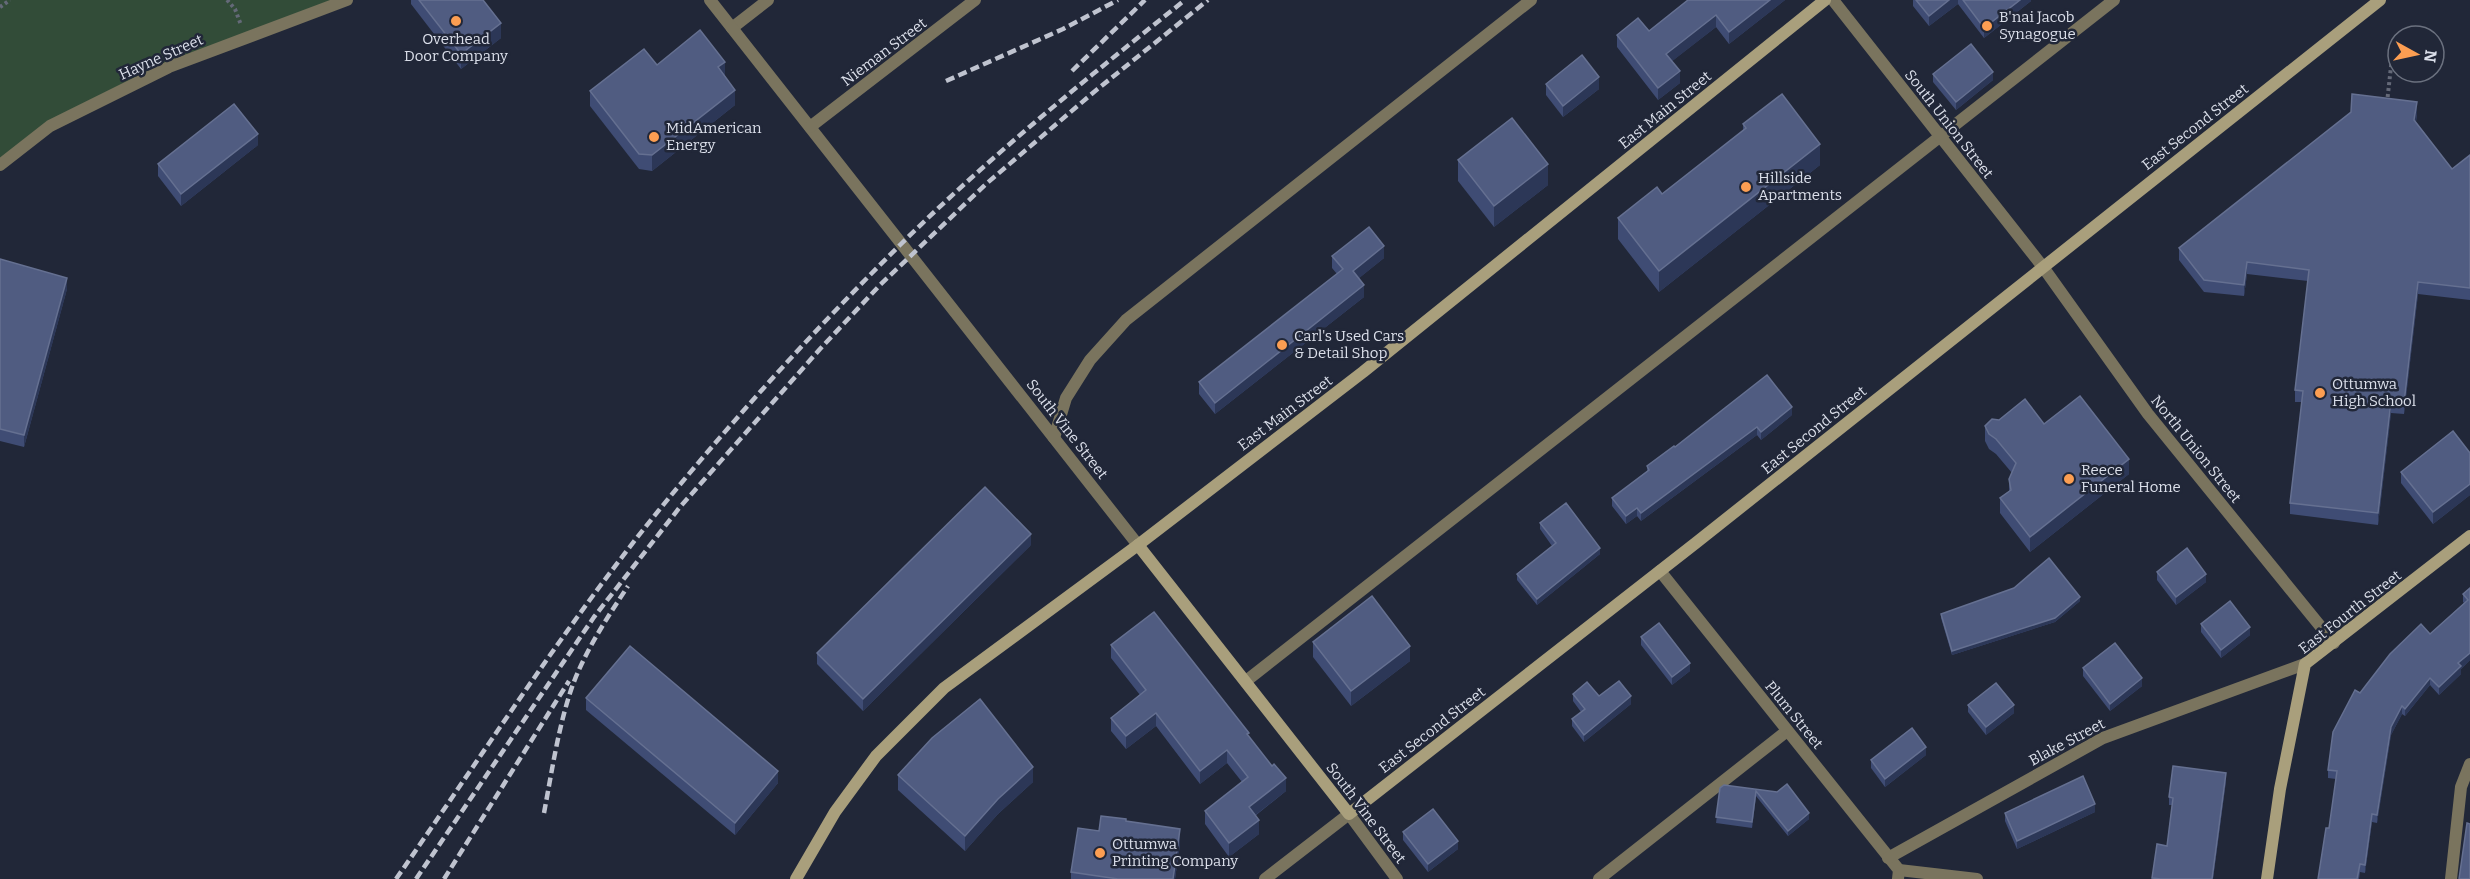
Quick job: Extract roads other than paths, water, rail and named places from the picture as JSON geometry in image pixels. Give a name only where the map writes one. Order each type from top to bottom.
[{"type":"main road","name":"East Main Street","points":[[796,879],[835,812],[876,756],[944,688],[1138,545],[1363,372],[1826,0]]},
{"type":"main road","name":"East Second Street","points":[[1349,814],[1660,571],[2380,0]]},
{"type":"main road","name":"East Fourth Street","points":[[2267,879],[2280,789],[2305,664],[2470,536]]},
{"type":"main road","name":"South Vine Street","points":[[1138,545],[1349,814]]},
{"type":"street","name":"Hayne Street","points":[[0,165],[50,126],[169,67],[347,0]]},
{"type":"street","name":"South Vine Street","points":[[710,0],[1138,545]]},
{"type":"street","points":[[732,28],[768,0]]},
{"type":"street","name":"Nieman Street","points":[[810,127],[975,0]]},
{"type":"street","points":[[1054,438],[1066,398],[1090,360],[1126,320],[1531,0]]},
{"type":"street","name":"South Union Street","points":[[1833,0],[2043,267]]},
{"type":"street","points":[[1246,681],[2114,0]]},
{"type":"street","name":"North Union Street","points":[[2043,267],[2148,414],[2334,643]]},
{"type":"street","name":"Plum Street","points":[[1660,571],[1899,874]]},
{"type":"street","name":"Blake Street","points":[[1888,858],[2103,738],[2305,664]]},
{"type":"street","points":[[1599,879],[1787,731]]},
{"type":"street","points":[[2451,879],[2461,787],[2470,764]]},
{"type":"street","name":"South Vine Street","points":[[1349,814],[1397,879]]},
{"type":"street","name":"East Second Street","points":[[1265,879],[1349,814]]},
{"type":"street","points":[[1899,874],[1977,879]]},
{"type":"railway","points":[[946,81],[1063,29],[1118,0]]},
{"type":"railway","points":[[1072,71],[1145,0]]},
{"type":"railway","points":[[396,879],[603,582],[678,487],[758,394],[842,303],[934,212],[1039,119],[1185,0]]},
{"type":"railway","points":[[416,879],[594,617],[680,507],[820,349],[880,285],[986,184],[1094,92],[1208,0]]},
{"type":"railway","points":[[544,813],[559,734],[572,687],[590,648],[628,586]]},
{"type":"railway","points":[[444,879],[569,681]]},
{"type":"place","name":"Overhead Door Company","points":[[456,21]]},
{"type":"place","name":"B'nai Jacob Synagogue","points":[[1987,26]]},
{"type":"place","name":"MidAmerican Energy","points":[[654,137]]},
{"type":"place","name":"Hillside Apartments","points":[[1746,187]]},
{"type":"place","name":"Carl's Used Cars & Detail Shop","points":[[1282,345]]},
{"type":"place","name":"Ottumwa High School","points":[[2320,393]]},
{"type":"place","name":"Reece Funeral Home","points":[[2069,479]]},
{"type":"place","name":"Ottumwa Printing Company","points":[[1100,853]]}]
